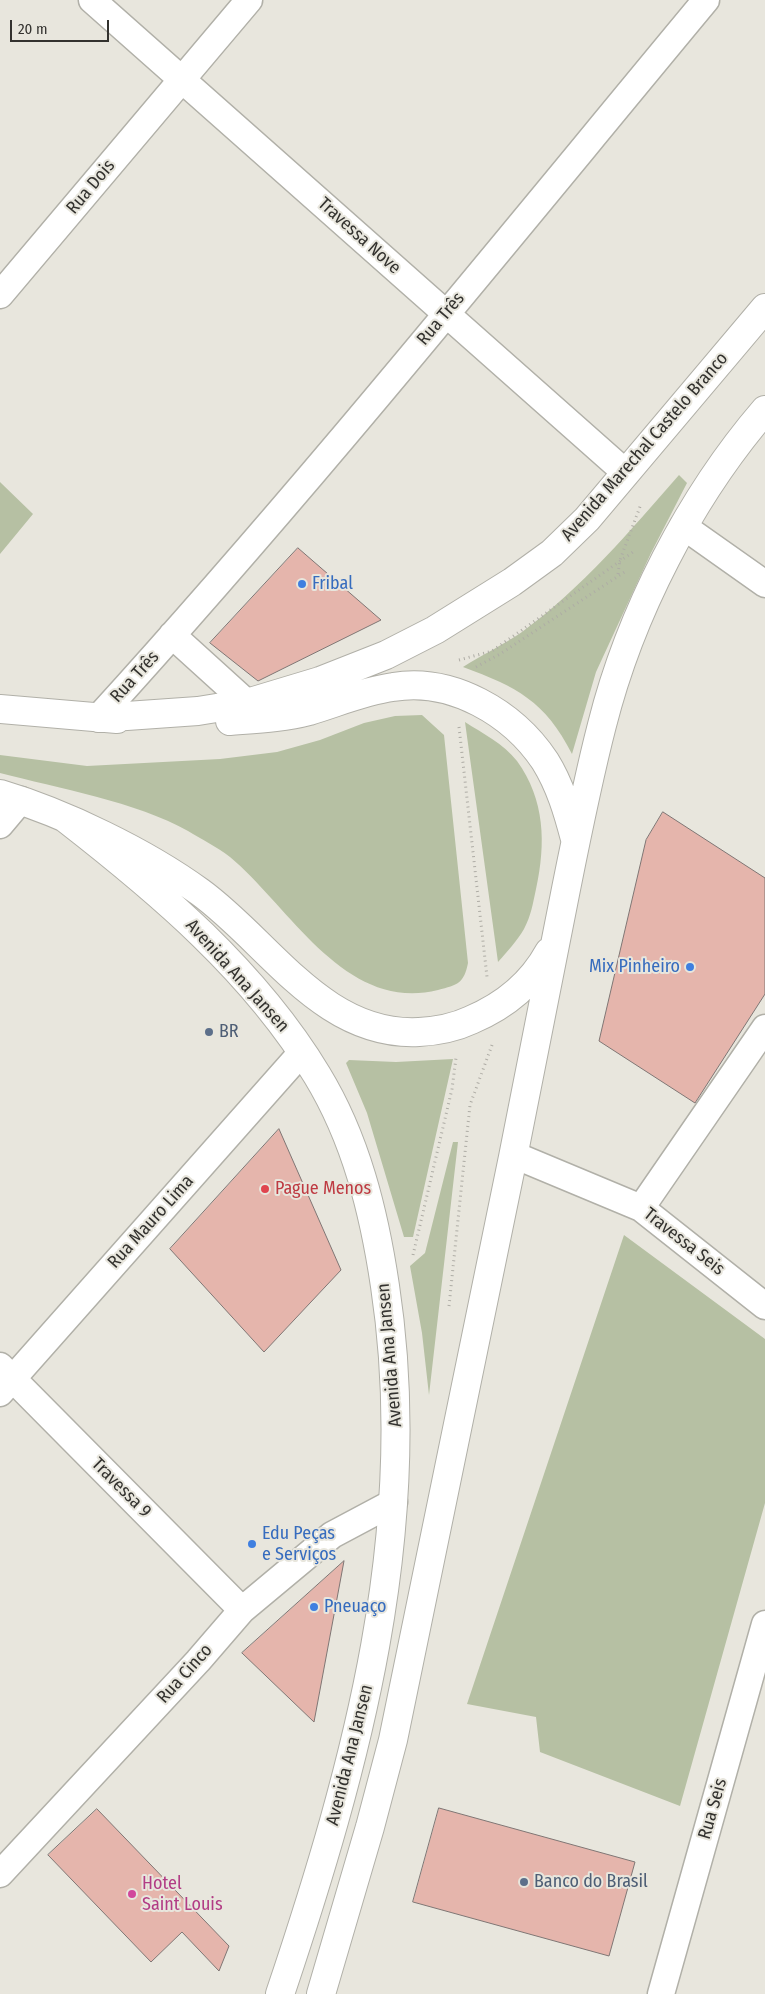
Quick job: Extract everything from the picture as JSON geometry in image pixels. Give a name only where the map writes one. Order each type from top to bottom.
[{"type":"main road","name":"Avenida Marechal Castelo Branco","points":[[98,718],[198,711],[247,703],[320,682],[386,655],[435,630],[512,582],[552,553],[587,519],[765,308]]},
{"type":"main road","points":[[11,797],[65,818],[173,873],[234,920],[305,987],[356,1020],[386,1030],[440,1030],[491,1012],[516,994],[530,980],[555,940],[602,723],[624,653],[660,569],[683,526],[746,432],[765,410]]},
{"type":"main road","points":[[0,709],[98,718],[211,722],[251,720],[306,712],[394,686],[428,686],[465,696],[503,717],[518,729],[533,746],[556,782],[576,840]]},
{"type":"main road","name":"Avenida Ana Jansen","points":[[65,818],[132,871],[188,922],[258,994],[302,1052],[319,1078],[342,1124],[357,1162],[370,1205],[382,1260],[392,1330],[397,1414],[394,1502],[385,1596],[360,1726],[336,1819],[280,1994]]},
{"type":"main road","name":"Avenida Ana Jansen","points":[[321,1994],[373,1819],[393,1740],[514,1155],[555,940]]},
{"type":"street","name":"Travessa Nove","points":[[92,0],[626,473]]},
{"type":"street","name":"Rua Dois","points":[[0,294],[249,0]]},
{"type":"street","name":"Rua Três","points":[[98,718],[172,636],[446,314],[706,0]]},
{"type":"street","points":[[683,526],[765,584]]},
{"type":"street","name":"Rua Três","points":[[172,636],[247,703]]},
{"type":"street","points":[[0,824],[11,797]]},
{"type":"street","points":[[641,1208],[765,1028]]},
{"type":"street","name":"Rua Mauro Lima","points":[[4,1379],[302,1052]]},
{"type":"street","name":"Travessa Seis","points":[[514,1155],[641,1208],[765,1306]]},
{"type":"street","name":"Travessa 9","points":[[4,1379],[242,1610]]},
{"type":"street","name":"Rua Cinco","points":[[0,1874],[191,1668],[242,1610],[332,1535],[394,1502]]},
{"type":"street","name":"Rua Seis","points":[[661,1994],[765,1624]]},
{"type":"path","points":[[456,662],[492,651],[633,552],[660,569]]},
{"type":"path","points":[[448,1313],[470,1105],[492,1047],[491,1012],[458,721],[473,668],[500,654],[618,574]]},
{"type":"path","points":[[382,1260],[413,1256],[452,1089],[456,1058]]},
{"type":"green space","points":[[679,475],[687,483],[651,553],[596,672],[572,754],[551,721],[528,698],[514,689],[463,667],[522,632],[565,597],[605,558]]},
{"type":"green space","points":[[0,482],[33,514],[0,554]]},
{"type":"green space","points":[[422,715],[444,735],[468,963],[464,975],[459,982],[438,990],[405,993],[375,986],[347,971],[298,928],[253,878],[230,857],[168,821],[121,804],[0,773],[0,755],[87,766],[220,759],[277,752],[320,740],[364,723],[395,716]]},
{"type":"green space","points":[[465,722],[499,744],[517,761],[533,791],[541,822],[542,839],[539,872],[530,914],[521,933],[498,962]]},
{"type":"green space","points":[[453,1059],[413,1237],[404,1237],[367,1113],[346,1063],[349,1060],[396,1062]]},
{"type":"green space","points":[[453,1142],[458,1142],[429,1395],[422,1333],[410,1266],[425,1253]]},
{"type":"green space","points":[[624,1235],[765,1339],[765,1503],[680,1806],[540,1752],[536,1717],[467,1704]]},
{"type":"building","name":"Fribal","points":[[298,548],[381,620],[258,681],[210,643]]},
{"type":"building","name":"Mix Pinheiro","points":[[663,812],[765,878],[765,994],[695,1103],[599,1041],[646,840]]},
{"type":"building","name":"Pague Menos","points":[[279,1129],[341,1270],[264,1352],[170,1249]]},
{"type":"building","name":"Pneuaço","points":[[344,1561],[314,1722],[242,1653]]},
{"type":"building","name":"Banco do Brasil","points":[[439,1808],[635,1862],[609,1956],[413,1902]]},
{"type":"building","name":"Hotel Saint Louis","points":[[97,1809],[229,1946],[219,1971],[182,1932],[151,1962],[48,1855]]},
{"type":"place","name":"Fribal","points":[[302,584]]},
{"type":"place","name":"Mix Pinheiro","points":[[690,967]]},
{"type":"place","name":"BR","points":[[209,1032]]},
{"type":"place","name":"Pague Menos","points":[[265,1189]]},
{"type":"place","name":"Edu Peças e Serviços","points":[[252,1544]]},
{"type":"place","name":"Pneuaço","points":[[314,1607]]},
{"type":"place","name":"Banco do Brasil","points":[[524,1882]]},
{"type":"place","name":"Hotel Saint Louis","points":[[132,1894]]}]
